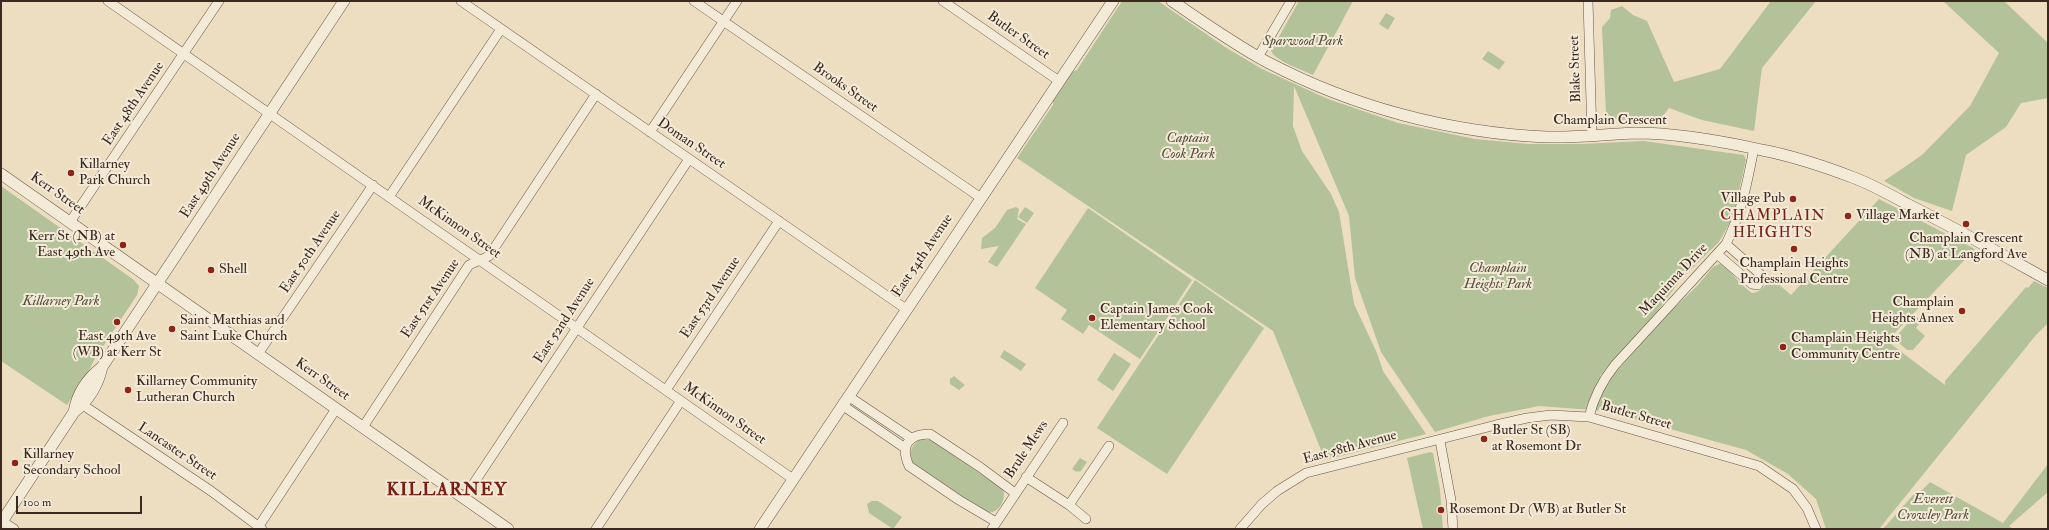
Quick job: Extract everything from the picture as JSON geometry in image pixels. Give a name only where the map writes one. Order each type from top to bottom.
[{"type":"street","name":"McKinnon Street","points":[[108,1],[578,328],[666,390],[680,402],[793,479]]},
{"type":"street","name":"East 48th Avenue","points":[[70,222],[219,1]]},
{"type":"street","name":"East 49th Avenue","points":[[2,522],[77,406],[100,380],[102,367],[344,1]]},
{"type":"street","name":"Doman Street","points":[[460,1],[906,309]]},
{"type":"street","name":"Brooks Street","points":[[694,1],[980,198]]},
{"type":"street","points":[[650,132],[737,1]]},
{"type":"street","name":"Butler Street","points":[[942,1],[1059,81]]},
{"type":"street","name":"East 54th Avenue","points":[[760,529],[1113,1]]},
{"type":"street","name":"Champlain Crescent","points":[[1172,1],[1258,57],[1312,82],[1402,116],[1483,131],[1548,137],[1637,133],[1673,136],[1754,148],[1803,161],[1868,183],[1985,244],[2048,280]]},
{"type":"street","points":[[1258,57],[1291,1]]},
{"type":"street","name":"Blake Street","points":[[1588,1],[1592,136]]},
{"type":"street","points":[[389,197],[501,29]]},
{"type":"street","name":"East 51st Avenue","points":[[363,427],[469,266],[489,256],[596,94]]},
{"type":"street","name":"Maquinna Drive","points":[[1589,417],[1594,397],[1602,381],[1726,244],[1737,221],[1745,197],[1754,148]]},
{"type":"street","name":"East 52nd Avenue","points":[[464,498],[689,159]]},
{"type":"street","name":"Kerr Street","points":[[1,174],[464,498],[503,528]]},
{"type":"street","name":"East 50th Avenue","points":[[258,354],[373,186]]},
{"type":"street","name":"East 53rd Avenue","points":[[666,390],[779,222]]},
{"type":"street","points":[[1717,254],[1752,284],[1758,285],[1761,280],[1760,274],[1726,244]]},
{"type":"street","points":[[848,396],[911,438]]},
{"type":"street","points":[[596,529],[680,402]]},
{"type":"street","name":"Lancaster Street","points":[[77,406],[211,491],[259,528]]},
{"type":"street","points":[[842,406],[905,448]]},
{"type":"street","points":[[259,528],[336,409]]},
{"type":"street","name":"Butler Street","points":[[1440,441],[1527,418],[1551,415],[1589,417],[1759,466],[1793,489],[1807,508],[1816,529]]},
{"type":"street","name":"Brule Mews","points":[[994,526],[1063,423]]},
{"type":"street","points":[[994,526],[909,466],[905,458],[905,448],[911,438],[922,434],[930,434],[980,467],[1015,493]]},
{"type":"street","points":[[1440,441],[1451,500],[1453,529]]},
{"type":"street","name":"East 58th Avenue","points":[[1240,529],[1267,499],[1306,473],[1370,456],[1440,441]]},
{"type":"street","points":[[1069,505],[1109,446]]},
{"type":"street","points":[[1026,477],[1069,505],[1086,519]]},
{"type":"street","points":[[2,522],[14,529]]},
{"type":"green space","name":"Champlain Heights Park","points":[[1122,1],[1158,1],[1225,47],[1262,69],[1328,99],[1398,123],[1475,139],[1528,144],[1581,144],[1644,141],[1744,155],[1746,160],[1733,217],[1719,242],[1682,278],[1656,313],[1607,367],[1600,376],[1607,382],[1713,267],[1721,263],[1752,293],[1764,288],[1769,276],[1791,295],[1879,199],[1975,249],[1887,341],[1945,385],[1945,381],[2026,287],[2028,288],[2034,281],[2048,288],[2048,323],[2036,335],[1879,529],[1826,529],[1816,499],[1788,474],[1746,450],[1605,411],[1539,406],[1489,416],[1435,432],[1381,352],[1355,278],[1349,216],[1294,86],[1293,126],[1302,151],[1331,194],[1339,212],[1354,304],[1377,353],[1383,371],[1426,434],[1325,460],[1273,331],[1017,158],[1053,105],[1053,100],[1072,72],[1077,70]]},
{"type":"green space","name":"Sparwood Park","points":[[1299,1],[1353,1],[1313,75],[1283,62],[1271,51]]},
{"type":"green space","points":[[1771,1],[1816,1],[1762,68],[1754,131],[1702,120],[1669,108],[1659,121],[1618,120],[1606,114],[1602,27],[1610,18],[1611,10],[1622,6],[1633,15],[1647,21],[1674,82],[1720,69]]},
{"type":"green space","points":[[1943,1],[2004,1],[2048,43],[2048,98],[2021,103],[2006,127],[1966,155],[1952,211],[1914,198],[1884,181],[1922,155],[1970,106],[1999,53]]},
{"type":"green space","points":[[1386,13],[1395,18],[1388,30],[1379,24]]},
{"type":"green space","points":[[1488,51],[1505,62],[1499,70],[1482,59]]},
{"type":"green space","name":"Killarney Park","points":[[1,186],[134,280],[139,286],[137,295],[94,360],[82,385],[75,392],[67,405],[1,361]]},
{"type":"green space","points":[[1016,207],[1019,209],[1017,219],[1026,224],[997,267],[988,262],[999,246],[981,249],[982,238],[995,228],[1007,210]]},
{"type":"green space","points":[[1025,207],[1034,213],[1027,223],[1018,217]]},
{"type":"green space","points":[[1088,208],[1192,280],[1140,359],[1089,325],[1083,334],[1061,319],[1067,310],[1035,288]]},
{"type":"green space","points":[[1195,280],[1264,328],[1167,474],[1097,428]]},
{"type":"green space","points":[[1915,315],[1918,318],[1919,324],[1916,328],[1925,336],[1913,350],[1907,350],[1894,339]]},
{"type":"green space","points":[[1004,350],[1026,364],[1021,371],[1000,357]]},
{"type":"green space","points":[[1114,353],[1131,364],[1113,391],[1097,380]]},
{"type":"green space","points":[[954,376],[965,385],[959,390],[950,384],[950,379]]},
{"type":"green space","points":[[921,439],[931,440],[1003,489],[1004,498],[1000,507],[993,512],[984,511],[914,465],[911,457],[911,450],[914,444]]},
{"type":"green space","points":[[1430,452],[1433,453],[1440,490],[1443,529],[1423,529],[1407,458]]},
{"type":"green space","points":[[1080,458],[1087,462],[1080,472],[1077,472],[1072,469]]},
{"type":"green space","name":"Everett Crowley Park","points":[[2048,464],[2048,492],[2009,526],[2013,529],[1883,529],[1914,494],[1919,493],[1930,482],[2003,523]]},
{"type":"green space","points":[[872,501],[878,501],[902,517],[893,529],[869,513],[867,504]]},
{"type":"place","name":"Killarney Park Church","points":[[71,173]]},
{"type":"place","name":"Village Pub","points":[[1793,199]]},
{"type":"place","name":"Village Market","points":[[1848,216]]},
{"type":"place","name":"Champlain Crescent (NB) at Langford Ave","points":[[1966,224]]},
{"type":"place","name":"Kerr St (NB) at East 49th Ave","points":[[123,245]]},
{"type":"place","name":"Champlain Heights Professional Centre","points":[[1794,249]]},
{"type":"place","name":"Shell","points":[[211,270]]},
{"type":"place","name":"Champlain Heights Annex","points":[[1962,311]]},
{"type":"place","name":"Captain James Cook Elementary School","points":[[1092,318]]},
{"type":"place","name":"East 49th Ave (WB) at Kerr St","points":[[117,322]]},
{"type":"place","name":"Saint Matthias and Saint Luke Church","points":[[172,329]]},
{"type":"place","name":"Champlain Heights Community Centre","points":[[1783,347]]},
{"type":"place","name":"Killarney Community Lutheran Church","points":[[128,390]]},
{"type":"place","name":"Butler St (SB) at Rosemont Dr","points":[[1484,439]]},
{"type":"place","name":"Killarney Secondary School","points":[[15,463]]},
{"type":"place","name":"Rosemont Dr (WB) at Butler St","points":[[1441,510]]},
{"type":"district","name":"CHAMPLAIN HEIGHTS","points":[[1773,226]]},
{"type":"district","name":"KILLARNEY","points":[[447,491]]},
{"type":"park label","name":"Captain Cook Park","points":[[1188,148]]}]
